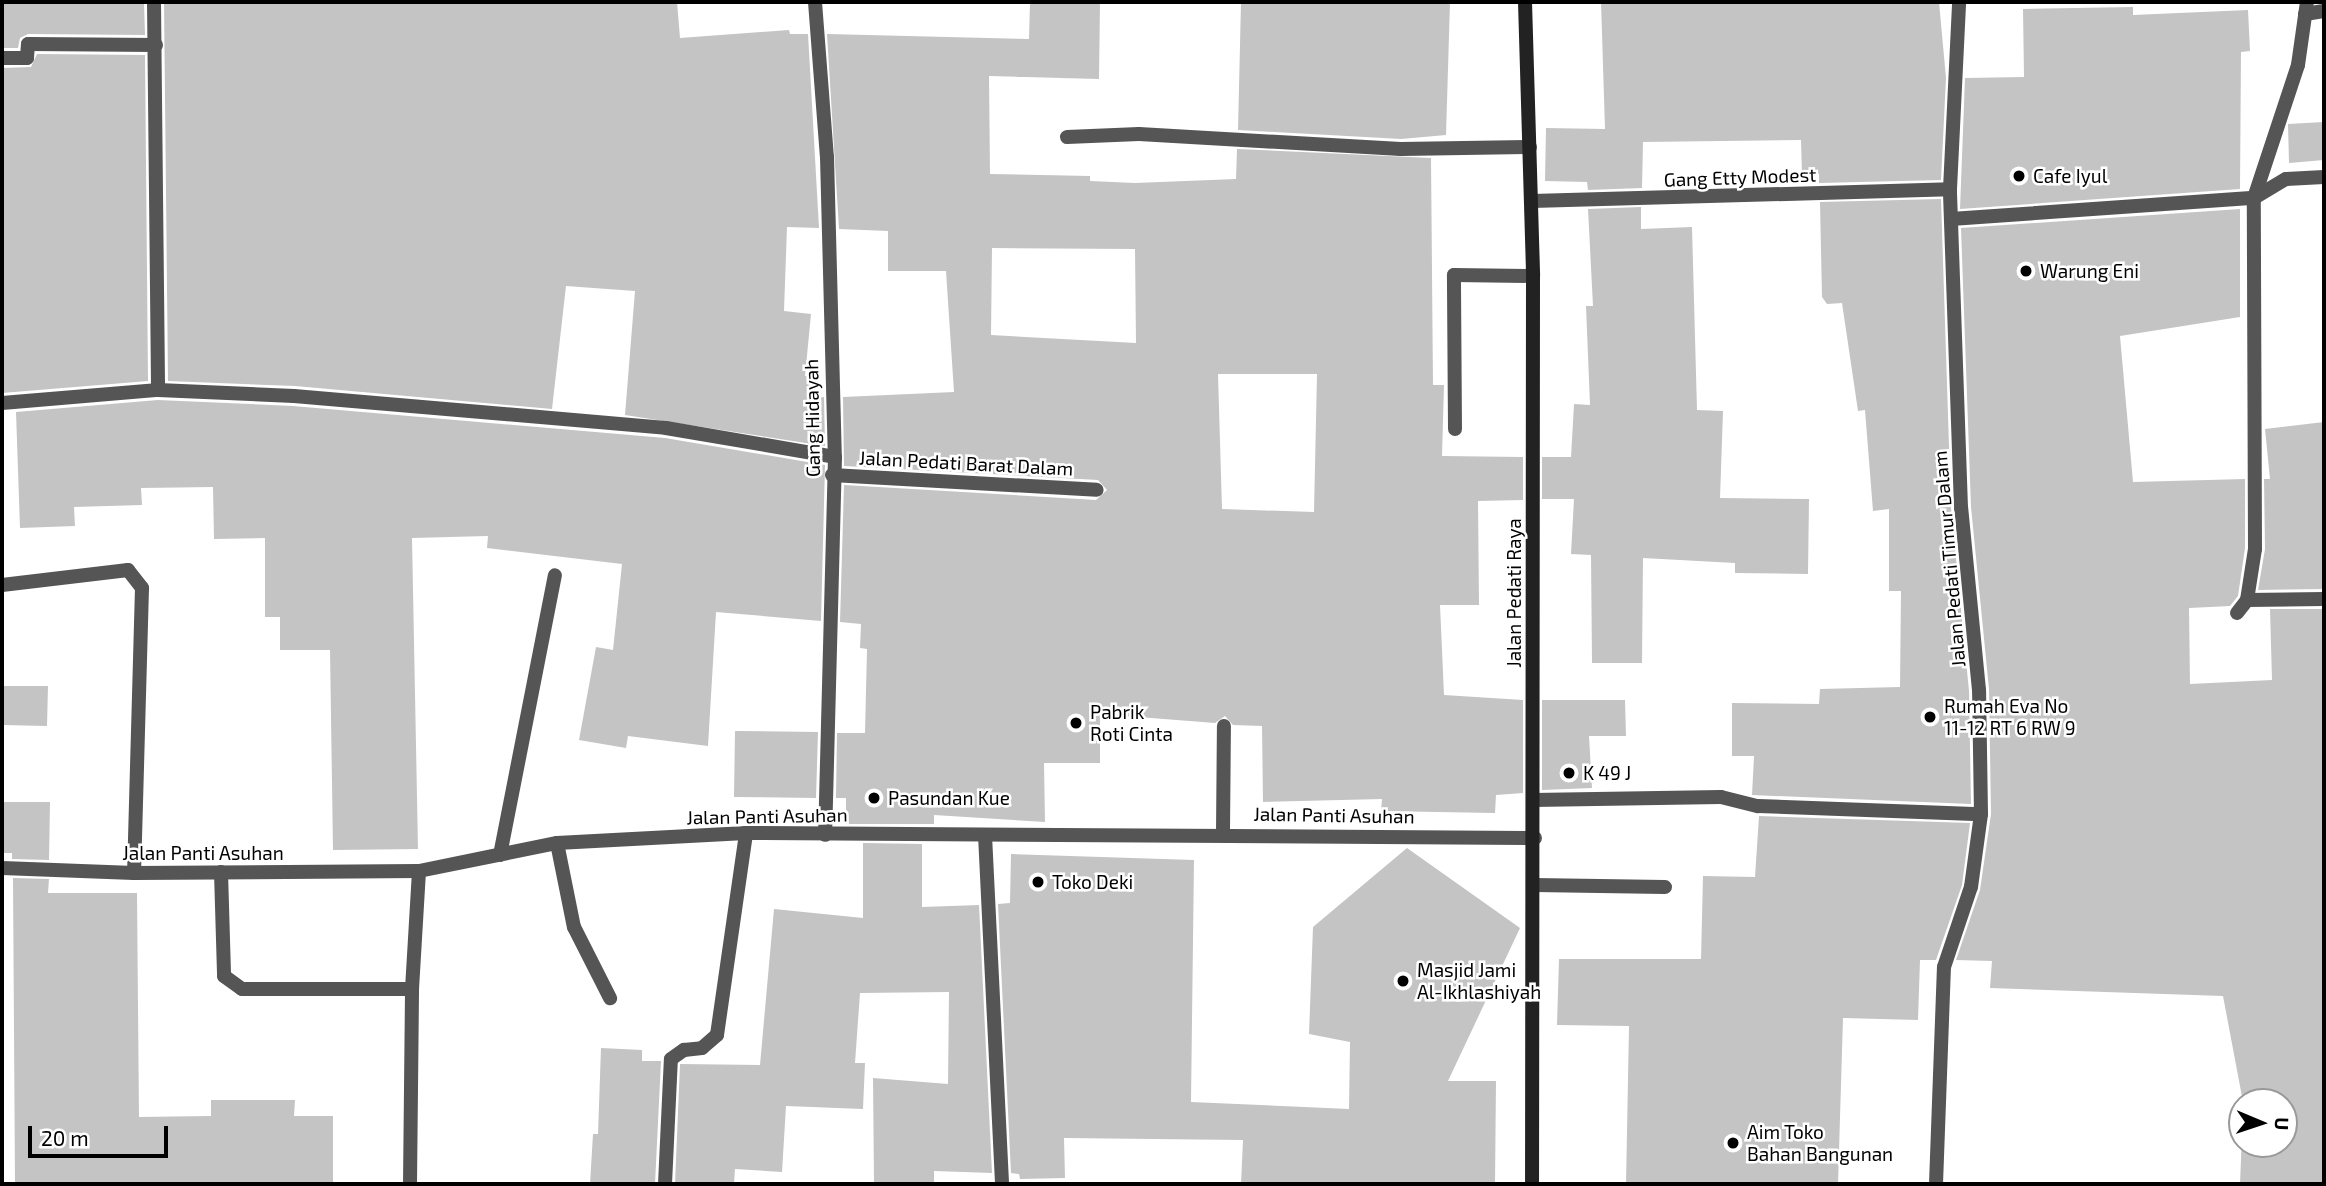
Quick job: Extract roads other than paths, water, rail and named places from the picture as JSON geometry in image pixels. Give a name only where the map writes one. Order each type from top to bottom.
[{"type":"street","points":[[155,2],[158,390]]},
{"type":"street","name":"Gang Hidayah","points":[[815,2],[827,157],[835,457],[832,475],[825,835]]},
{"type":"street","name":"Jalan Pedati Raya","points":[[1525,2],[1533,276],[1535,838],[1532,1184]]},
{"type":"street","name":"Jalan Pedati Timur Dalam","points":[[1936,1184],[1944,967],[1971,887],[1980,814],[1978,682],[1961,508],[1950,189],[1959,2]]},
{"type":"street","points":[[2237,613],[2247,600],[2255,549],[2254,198],[2298,65],[2306,8],[2324,11]]},
{"type":"street","points":[[2,58],[27,58],[28,44],[156,45]]},
{"type":"street","points":[[1067,137],[1139,134],[1401,149],[1530,147]]},
{"type":"street","points":[[1951,219],[2254,198],[2286,179],[2324,177]]},
{"type":"street","name":"Gang Etty Modest","points":[[1532,201],[1950,189]]},
{"type":"street","points":[[1455,429],[1454,275],[1533,276]]},
{"type":"street","points":[[2,403],[158,390],[294,396],[666,429],[835,457]]},
{"type":"street","name":"Jalan Pedati Barat Dalam","points":[[832,475],[1097,490]]},
{"type":"street","points":[[2,585],[128,570],[142,588],[134,873]]},
{"type":"street","points":[[499,855],[555,575]]},
{"type":"street","points":[[2247,600],[2324,599]]},
{"type":"street","points":[[1223,832],[1224,726]]},
{"type":"street","points":[[1533,800],[1721,797],[1758,806],[1980,814]]},
{"type":"street","name":"Jalan Panti Asuhan","points":[[2,868],[134,873],[419,871],[557,843],[747,833],[985,835],[1223,832],[1535,838]]},
{"type":"street","points":[[665,1184],[671,1059],[684,1050],[702,1048],[717,1035],[747,833]]},
{"type":"street","points":[[985,835],[1002,1184]]},
{"type":"street","points":[[557,843],[574,928],[610,998]]},
{"type":"street","points":[[410,1184],[412,989],[419,871]]},
{"type":"street","points":[[221,872],[224,976],[242,989],[412,989]]},
{"type":"street","points":[[1534,885],[1665,887]]},
{"type":"place","name":"Cafe Iyul","points":[[2019,176]]},
{"type":"place","name":"Warung Eni","points":[[2026,271]]},
{"type":"place","name":"Rumah Eva No 11-12 RT 6 RW 9","points":[[1930,717]]},
{"type":"place","name":"Pabrik Roti Cinta","points":[[1076,723]]},
{"type":"place","name":"K 49 J","points":[[1569,773]]},
{"type":"place","name":"Pasundan Kue","points":[[874,798]]},
{"type":"place","name":"Toko Deki","points":[[1038,882]]},
{"type":"place","name":"Masjid Jami Al-Ikhlashiyah","points":[[1403,981]]},
{"type":"place","name":"Aim Toko Bahan Bangunan","points":[[1733,1143]]}]
